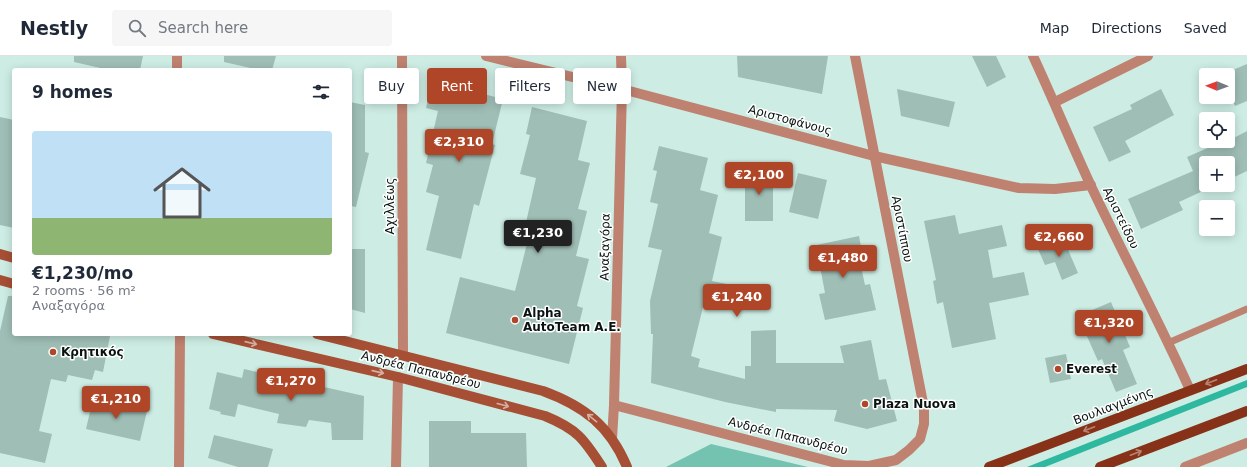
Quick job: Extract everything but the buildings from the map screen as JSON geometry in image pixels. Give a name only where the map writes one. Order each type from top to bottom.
[{"type":"main road","points":[[0,254],[12,257]]},
{"type":"main road","points":[[0,280],[12,283]]},
{"type":"main road","name":"Ανδρέα Παπανδρέου","points":[[222,336],[398,377],[545,416],[563,424],[577,433],[591,450],[602,467]]},
{"type":"main road","name":"Ανδρέα Παπανδρέου","points":[[325,336],[543,391],[561,398],[580,408],[592,417],[612,439],[627,467]]},
{"type":"main road","name":"Βουλιαγμένης","points":[[989,467],[1247,369]]},
{"type":"main road","points":[[1100,467],[1247,411]]},
{"type":"street","points":[[177,56],[177,68]]},
{"type":"street","name":"Αχιλλέως","points":[[402,56],[403,355]]},
{"type":"street","name":"Αριστοφάνους","points":[[486,56],[573,77]]},
{"type":"street","name":"Αναξαγόρα","points":[[621,56],[621,68]]},
{"type":"street","name":"Αριστίππου","points":[[855,56],[924,408]]},
{"type":"street","name":"Αριστείδου","points":[[1032,56],[1055,102],[1091,185],[1190,390]]},
{"type":"street","points":[[1055,102],[1148,56]]},
{"type":"street","name":"Αριστοφάνους","points":[[631,91],[874,156],[1019,188],[1055,189],[1091,185]]},
{"type":"street","name":"Αναξαγόρα","points":[[612,439],[622,104]]},
{"type":"street","points":[[179,467],[180,336]]},
{"type":"street","points":[[396,467],[398,377]]},
{"type":"street","name":"Ανδρέα Παπανδρέου","points":[[614,405],[844,465],[869,466],[896,460],[920,439],[924,424],[924,408]]},
{"type":"street","points":[[1185,467],[1247,443]]},
{"type":"lane","points":[[1168,343],[1247,309]]},
{"type":"green space","points":[[1247,380],[1247,387],[1045,467],[1027,467]]},
{"type":"green space","points":[[711,444],[808,467],[666,467]]},
{"type":"place","name":"Alpha AutoTeam Α.Ε.","points":[[515,320]]},
{"type":"place","name":"Κρητικός","points":[[53,352]]},
{"type":"place","name":"Everest","points":[[1058,369]]},
{"type":"place","name":"Plaza Nuova","points":[[865,404]]}]
